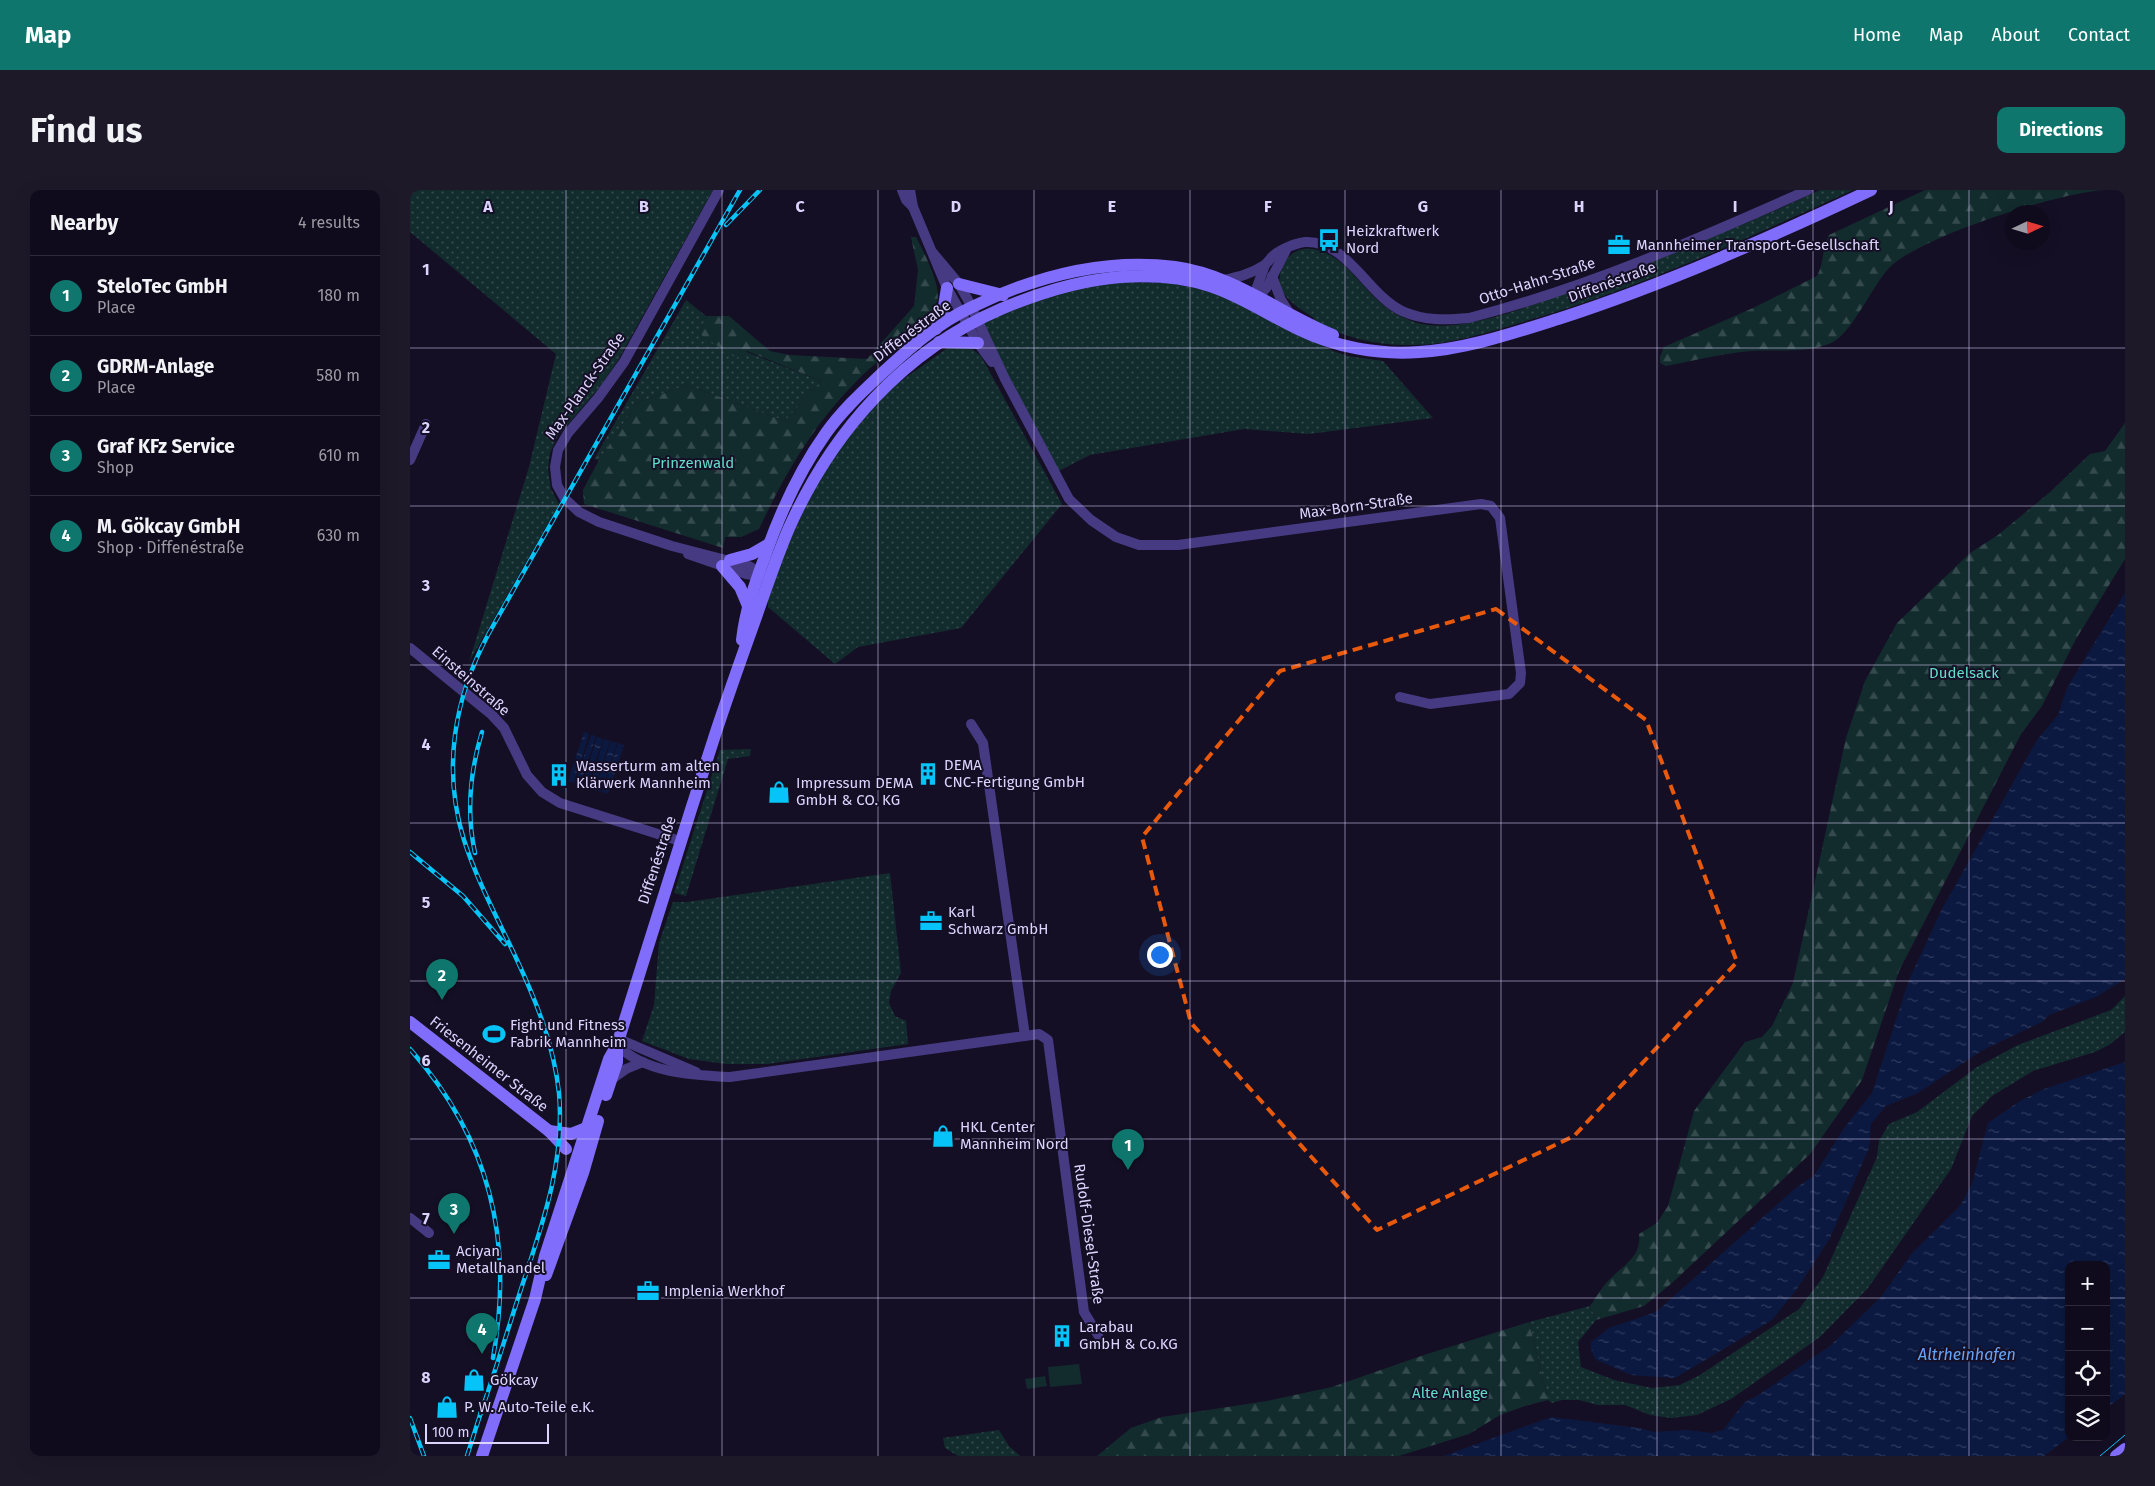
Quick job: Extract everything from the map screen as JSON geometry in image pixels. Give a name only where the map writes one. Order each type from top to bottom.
[{"type":"main road","name":"Diffenéstraße","points":[[969,316],[1055,290],[1122,277],[1157,277],[1188,280],[1255,298],[1300,331],[1334,344],[1383,352],[1446,350],[1524,330],[1628,295],[1738,251],[1872,190]]},
{"type":"main road","name":"Diffenéstraße","points":[[535,1299],[544,1256],[573,1169],[586,1149],[586,1128],[609,1059],[618,1042],[680,841],[740,659],[769,544],[807,462],[827,431],[856,398],[901,356],[1003,295],[1052,277],[1120,265],[1174,267],[1196,271],[1224,280],[1255,298],[1290,314],[1350,346]]},
{"type":"main road","points":[[978,343],[938,335],[943,312],[953,286],[1003,295]]},
{"type":"main road","name":"Diffenéstraße","points":[[740,659],[748,606],[762,575],[836,443],[866,406],[938,335]]},
{"type":"main road","points":[[748,606],[740,587],[726,563],[752,554],[769,544]]},
{"type":"main road","name":"Friesenheimer Straße","points":[[410,1022],[549,1131],[566,1149]]},
{"type":"main road","name":"Diffenéstraße","points":[[482,1456],[535,1299],[552,1261],[586,1149],[612,1079],[617,1062],[618,1042]]},
{"type":"main road","points":[[586,1128],[571,1134],[586,1149]]},
{"type":"main road","name":"Friesenheimer Straße","points":[[549,1131],[571,1134]]},
{"type":"main road","points":[[573,1169],[566,1149],[586,1149]]},
{"type":"main road","points":[[2116,1456],[2125,1449]]},
{"type":"street","name":"Max-Planck-Straße","points":[[719,190],[624,362],[598,398],[568,434],[558,450],[555,467],[557,485],[565,499],[579,512],[599,522],[672,546],[697,559],[726,563],[762,575]]},
{"type":"street","points":[[902,190],[906,200],[913,207]]},
{"type":"street","points":[[910,190],[913,207],[933,253],[969,316]]},
{"type":"street","name":"Otto-Hahn-Straße","points":[[1224,280],[1245,276],[1265,265],[1274,254],[1296,244],[1306,242],[1327,247],[1343,257],[1382,296],[1401,310],[1422,318],[1445,320],[1469,318],[1609,273],[1725,227],[1808,190]]},
{"type":"street","points":[[1255,298],[1272,276],[1287,249]]},
{"type":"street","name":"Otto-Hahn-Straße","points":[[1255,298],[1265,265]]},
{"type":"street","points":[[1272,276],[1278,295],[1290,314]]},
{"type":"street","name":"Max-Born-Straße","points":[[969,316],[978,343],[1005,379]]},
{"type":"street","name":"Max-Born-Straße","points":[[969,316],[1069,499],[1098,525],[1116,537],[1132,543],[1156,547],[1178,545],[1481,504],[1491,506],[1500,518],[1521,673],[1520,683],[1509,694],[1430,704],[1400,697]]},
{"type":"street","points":[[410,460],[426,424]]},
{"type":"street","name":"Einsteinstraße","points":[[410,648],[491,714],[504,728],[527,775],[542,792],[560,802],[680,841]]},
{"type":"street","points":[[971,724],[983,743],[1025,1036]]},
{"type":"street","name":"Rudolf-Diesel-Straße","points":[[618,1042],[628,1056],[643,1062],[688,1075],[730,1077],[1039,1034],[1048,1040],[1084,1312],[1098,1335]]},
{"type":"street","name":"Rudolf-Diesel-Straße","points":[[618,1042],[707,1076]]},
{"type":"street","points":[[612,1079],[626,1069],[643,1062]]},
{"type":"street","points":[[410,1218],[429,1233]]},
{"type":"highlighted area","points":[[1496,609],[1646,720],[1737,962],[1574,1136],[1377,1230],[1191,1023],[1142,837],[1280,671]]},
{"type":"green space","points":[[410,190],[713,190],[617,362],[598,389],[557,437],[550,453],[548,469],[551,489],[559,504],[469,662],[529,467],[556,354],[410,232]]},
{"type":"green space","points":[[1820,190],[1853,190],[1692,262],[1610,294],[1498,329],[1441,343],[1386,344],[1361,340],[1337,332],[1313,322],[1314,318],[1286,296],[1280,282],[1280,274],[1290,256],[1304,249],[1316,249],[1327,253],[1337,260],[1382,304],[1408,320],[1439,326],[1462,324],[1488,319],[1541,302],[1742,224]]},
{"type":"green space","points":[[1925,190],[2104,190],[2055,199],[2034,205],[2005,205],[2005,214],[1959,230],[1905,256],[1882,276],[1854,320],[1839,338],[1821,347],[1732,353],[1666,366],[1660,363],[1664,347],[1753,308],[1817,276],[1829,235]]},
{"type":"green space","name":"Prinzenwald","points":[[911,237],[916,237],[927,259],[937,287],[937,301],[933,311],[908,339],[877,362],[861,377],[839,400],[815,430],[794,462],[759,529],[741,537],[725,537],[723,548],[584,504],[583,490],[599,460],[637,403],[687,385],[785,421],[821,381],[747,351],[736,358],[700,334],[706,316],[729,316],[770,351],[789,355],[867,359],[914,306],[918,270]]},
{"type":"green space","points":[[1128,282],[1170,283],[1210,291],[1237,302],[1333,351],[1348,356],[1383,361],[1433,418],[1309,434],[1244,429],[1090,455],[1053,474],[977,320],[1055,289]]},
{"type":"green space","points":[[686,300],[706,316],[700,334],[821,381],[785,421],[687,385],[637,403],[599,460],[594,459]]},
{"type":"green space","points":[[949,347],[972,349],[981,356],[1062,504],[961,628],[858,647],[835,664],[768,607],[768,596],[786,548],[825,467],[884,393]]},
{"type":"green space","name":"Dudelsack","points":[[2125,423],[2125,559],[2076,639],[2042,706],[2021,734],[1899,971],[1862,1080],[1810,1154],[1672,1283],[1644,1306],[1596,1320],[1590,1306],[1606,1283],[1635,1255],[1638,1249],[1639,1234],[1657,1223],[1668,1206],[1694,1111],[1745,1042],[1762,1037],[1772,1026],[1793,983],[1846,738],[1865,681],[1897,623],[1970,553],[1998,535],[2050,492],[2090,454],[2105,451]]},
{"type":"green space","points":[[751,749],[750,756],[728,759],[686,896],[674,893],[720,750]]},
{"type":"green space","points":[[890,873],[901,973],[891,991],[889,1003],[895,1016],[906,1021],[908,1044],[767,1064],[726,1064],[689,1059],[642,1041],[654,1005],[659,943],[673,902],[687,902]]},
{"type":"green space","points":[[2125,996],[2125,1032],[2109,1045],[2095,1052],[2033,1071],[1992,1096],[1972,1116],[1951,1169],[1868,1288],[1820,1337],[1731,1399],[1697,1415],[1671,1418],[1650,1415],[1625,1405],[1598,1405],[1579,1400],[1562,1400],[1552,1403],[1548,1400],[1529,1322],[1590,1306],[1596,1320],[1578,1342],[1581,1367],[1614,1380],[1652,1388],[1680,1385],[1700,1375],[1799,1309],[1823,1277],[1877,1157],[1879,1141],[1889,1124],[1917,1112],[1977,1067],[2018,1045],[2111,1010]]},
{"type":"green space","name":"Alte Anlage","points":[[1529,1322],[1548,1400],[1500,1415],[1469,1434],[1399,1456],[1097,1456],[1131,1428],[1162,1417],[1267,1401],[1332,1387],[1424,1355]]},
{"type":"green space","points":[[1079,1364],[1082,1384],[1050,1387],[1048,1367]]},
{"type":"green space","points":[[1045,1376],[1047,1386],[1027,1389],[1025,1379]]},
{"type":"green space","points":[[999,1430],[1009,1446],[1020,1456],[958,1456],[945,1448],[943,1438]]},
{"type":"water","points":[[2125,593],[2125,979],[2096,997],[2049,1015],[2042,1022],[1983,1050],[1918,1093],[1886,1106],[1871,1124],[1869,1148],[1830,1238],[1797,1289],[1772,1320],[1675,1378],[1631,1375],[1595,1359],[1591,1349],[1591,1342],[1609,1328],[1656,1312],[1797,1187],[1814,1176],[1844,1128],[1872,1093],[1909,980],[1941,911],[2037,740],[2058,715],[2067,688]]},
{"type":"water","points":[[584,732],[589,734],[574,783],[568,781]]},
{"type":"water","points":[[591,735],[596,736],[580,785],[575,783]]},
{"type":"water","points":[[597,737],[603,739],[587,787],[582,785]]},
{"type":"water","points":[[604,739],[610,741],[594,789],[589,788]]},
{"type":"water","points":[[611,741],[617,743],[601,792],[595,790]]},
{"type":"water","points":[[618,743],[624,745],[608,794],[602,792]]},
{"type":"water","name":"Altrheinhafen","points":[[2125,1062],[2125,1394],[2110,1406],[2110,1261],[2065,1261],[2065,1440],[2044,1456],[1444,1456],[1551,1417],[1639,1428],[1654,1432],[1687,1430],[1712,1433],[1723,1430],[1745,1402],[1757,1396],[1830,1346],[1881,1297],[1912,1253],[1960,1206],[1972,1184],[1988,1123],[2020,1101],[2044,1089]]},
{"type":"tram line","points":[[2100,1456],[2125,1435]]},
{"type":"railway","points":[[480,1415],[545,1215],[559,1143],[560,1118],[557,1076],[544,1025],[524,976],[475,871],[457,813],[453,760],[460,708],[467,683],[489,633],[740,190]]},
{"type":"railway","points":[[726,225],[760,190]]},
{"type":"railway","points":[[475,853],[470,807],[472,777],[482,732]]},
{"type":"railway","points":[[410,852],[463,896],[505,944]]},
{"type":"railway","points":[[410,1049],[437,1083],[460,1119],[477,1155],[489,1193],[497,1233],[500,1273],[499,1315],[493,1358]]},
{"type":"railway","points":[[467,1456],[482,1409]]},
{"type":"railway","points":[[410,1418],[424,1456]]},
{"type":"place","name":"Heizkraftwerk Nord","points":[[1329,240]]},
{"type":"place","name":"Mannheimer Transport-Gesellschaft","points":[[1619,245]]},
{"type":"place","name":"DEMA CNC-Fertigung GmbH","points":[[928,774]]},
{"type":"place","name":"Wasserturm am alten Klärwerk Mannheim","points":[[559,775]]},
{"type":"place","name":"Impressum DEMA GmbH & CO. KG","points":[[779,792]]},
{"type":"place","name":"Karl Schwarz GmbH","points":[[931,921]]},
{"type":"place","name":"GDRM-Anlage","points":[[442,1000]]},
{"type":"place","name":"Fight und Fitness Fabrik Mannheim","points":[[494,1034]]},
{"type":"place","name":"HKL Center Mannheim Nord","points":[[943,1136]]},
{"type":"place","name":"SteloTec GmbH","points":[[1128,1170]]},
{"type":"place","name":"Graf KFz Service","points":[[454,1234]]},
{"type":"place","name":"Aciyan Metallhandel","points":[[439,1260]]},
{"type":"place","name":"Implenia Werkhof","points":[[648,1291]]},
{"type":"place","name":"Larabau GmbH & Co.KG","points":[[1062,1336]]},
{"type":"place","name":"M. Gökcay GmbH","points":[[482,1354]]},
{"type":"place","name":"Gökcay","points":[[474,1380]]},
{"type":"place","name":"P. W. Auto-Teile e.K.","points":[[447,1407]]}]
